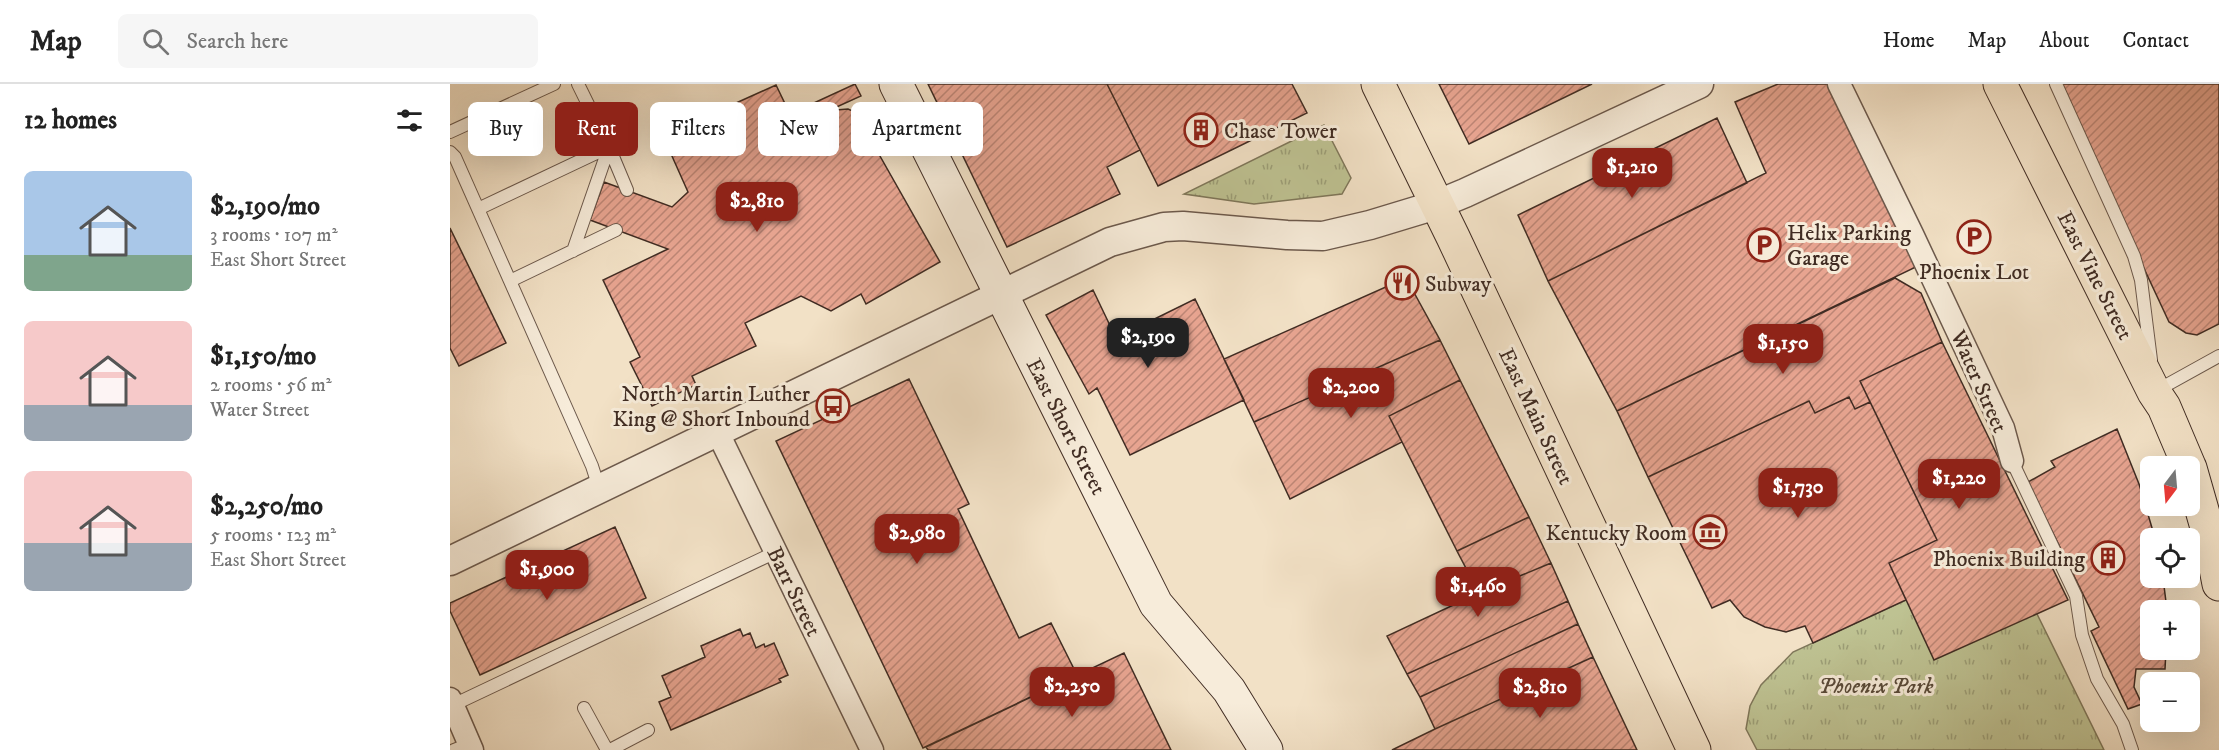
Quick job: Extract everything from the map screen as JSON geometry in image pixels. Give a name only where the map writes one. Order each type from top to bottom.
[{"type":"main road","name":"East Short Street","points":[[896,84],[1156,604],[1228,690],[1266,750]]},
{"type":"main road","name":"East Main Street","points":[[1378,84],[1453,237],[1694,750]]},
{"type":"main road","name":"East Vine Street","points":[[2000,84],[2154,392],[2164,406],[2185,456]]},
{"type":"main road","name":"East Vine Street","points":[[2200,502],[2219,584]]},
{"type":"street","points":[[450,561],[1110,242],[1164,227],[1183,226],[1323,236],[1370,225],[1436,205],[1699,84]]},
{"type":"street","name":"Water Street","points":[[1839,84],[1901,222],[2003,428],[2012,461]]},
{"type":"street","name":"Barr Street","points":[[717,431],[872,750]]},
{"type":"street","points":[[451,702],[465,748]]},
{"type":"lane","points":[[450,132],[554,84]]},
{"type":"lane","points":[[578,84],[587,102]]},
{"type":"lane","points":[[2056,84],[2134,256],[2141,280],[2154,392],[2219,356]]},
{"type":"lane","points":[[450,152],[478,208],[592,466],[599,488]]},
{"type":"lane","points":[[478,208],[590,156]]},
{"type":"lane","points":[[573,251],[606,156]]},
{"type":"lane","points":[[613,156],[627,190]]},
{"type":"lane","points":[[510,281],[616,230]]},
{"type":"lane","name":"Water Street","points":[[2012,461],[2076,596],[2082,635],[2097,679],[2123,724],[2132,750]]},
{"type":"lane","points":[[451,702],[776,552]]},
{"type":"lane","points":[[584,708],[608,750],[648,730]]},
{"type":"green space","points":[[1324,125],[1351,178],[1342,194],[1254,204],[1184,194]]},
{"type":"green space","name":"Phoenix Park","points":[[1906,600],[2036,612],[2104,750],[1757,750],[1746,729],[1750,706],[1761,685],[1793,652]]},
{"type":"building","points":[[855,84],[861,96],[839,106],[839,102],[816,102]]},
{"type":"building","points":[[928,84],[1107,84],[1140,150],[1107,167],[1120,194],[1007,247],[963,156],[983,156],[983,102],[937,102]]},
{"type":"building","name":"Chase Tower","points":[[1107,84],[1292,84],[1307,113],[1158,186]]},
{"type":"building","points":[[1439,84],[1592,84],[1469,144]]},
{"type":"building","name":"Helix Parking Garage","points":[[1778,84],[1831,84],[1918,266],[1617,411],[1548,281],[1766,173],[1735,102]]},
{"type":"building","points":[[2058,84],[2219,84],[2219,324],[2197,335],[2186,333],[2169,322]]},
{"type":"building","points":[[776,85],[784,102],[758,102],[758,156],[839,156],[839,110],[851,110],[851,156],[880,156],[940,262],[866,304],[861,294],[831,311],[801,296],[745,323],[756,346],[692,376],[696,385],[652,406],[630,362],[640,357],[603,280],[668,249],[590,220],[604,182],[672,207],[688,192],[672,156],[746,156],[746,102],[738,102]]},
{"type":"building","points":[[1717,118],[1747,183],[1548,281],[1518,215]]},
{"type":"building","points":[[450,228],[506,343],[459,366],[450,348]]},
{"type":"building","points":[[1406,278],[1440,340],[1254,422],[1224,359]]},
{"type":"building","points":[[1895,278],[1921,293],[1942,342],[1860,381],[1870,402],[1855,409],[1849,397],[1815,413],[1809,401],[1648,477],[1617,411]]},
{"type":"building","points":[[1093,290],[1116,338],[1195,299],[1244,400],[1130,455],[1097,388],[1089,394],[1046,315]]},
{"type":"building","points":[[1440,340],[1460,380],[1389,416],[1402,442],[1290,499],[1254,422]]},
{"type":"building","points":[[1942,342],[2068,600],[1934,660],[1889,563],[1937,540],[1860,381]]},
{"type":"building","points":[[909,379],[969,504],[958,509],[1019,638],[1051,623],[1077,675],[923,748],[776,441]]},
{"type":"building","points":[[1460,380],[1529,517],[1457,551],[1389,416]]},
{"type":"building","points":[[1849,397],[1855,409],[1870,402],[1937,540],[1889,563],[1906,600],[1813,643],[1805,626],[1786,632],[1765,627],[1744,617],[1730,600],[1712,608],[1648,477],[1809,401],[1815,413]]},
{"type":"building","name":"Phoenix Building","points":[[2117,429],[2139,484],[2140,516],[2148,516],[2152,528],[2140,528],[2140,588],[2164,588],[2166,600],[2140,600],[2140,660],[2165,660],[2165,669],[2136,669],[2134,687],[2140,705],[2128,709],[2091,631],[2099,627],[2028,482],[2055,467],[2051,461]]},
{"type":"building","points":[[1529,517],[1551,563],[1479,593],[1457,551]]},
{"type":"building","points":[[615,527],[646,598],[480,675],[450,611],[450,603]]},
{"type":"building","points":[[1551,563],[1568,601],[1407,674],[1387,636],[1479,593]]},
{"type":"building","points":[[1568,601],[1578,624],[1420,697],[1407,674]]},
{"type":"building","points":[[1578,624],[1593,657],[1435,729],[1420,697]]},
{"type":"building","points":[[740,629],[743,636],[750,633],[756,648],[774,643],[788,675],[779,679],[781,682],[671,730],[659,702],[671,697],[662,676],[705,657],[701,646]]},
{"type":"building","points":[[1124,653],[1171,750],[928,750],[926,747]]},
{"type":"building","points":[[1593,657],[1637,750],[1392,750],[1435,729]]},
{"type":"place","name":"Chase Tower","points":[[1201,130]]},
{"type":"place","name":"Phoenix Lot","points":[[1974,237]]},
{"type":"place","name":"Helix Parking Garage","points":[[1764,245]]},
{"type":"place","name":"Subway","points":[[1402,283]]},
{"type":"place","name":"North Martin Luther King @ Short Inbound","points":[[833,406]]},
{"type":"place","name":"Kentucky Room","points":[[1710,532]]},
{"type":"place","name":"Phoenix Building","points":[[2108,558]]}]
